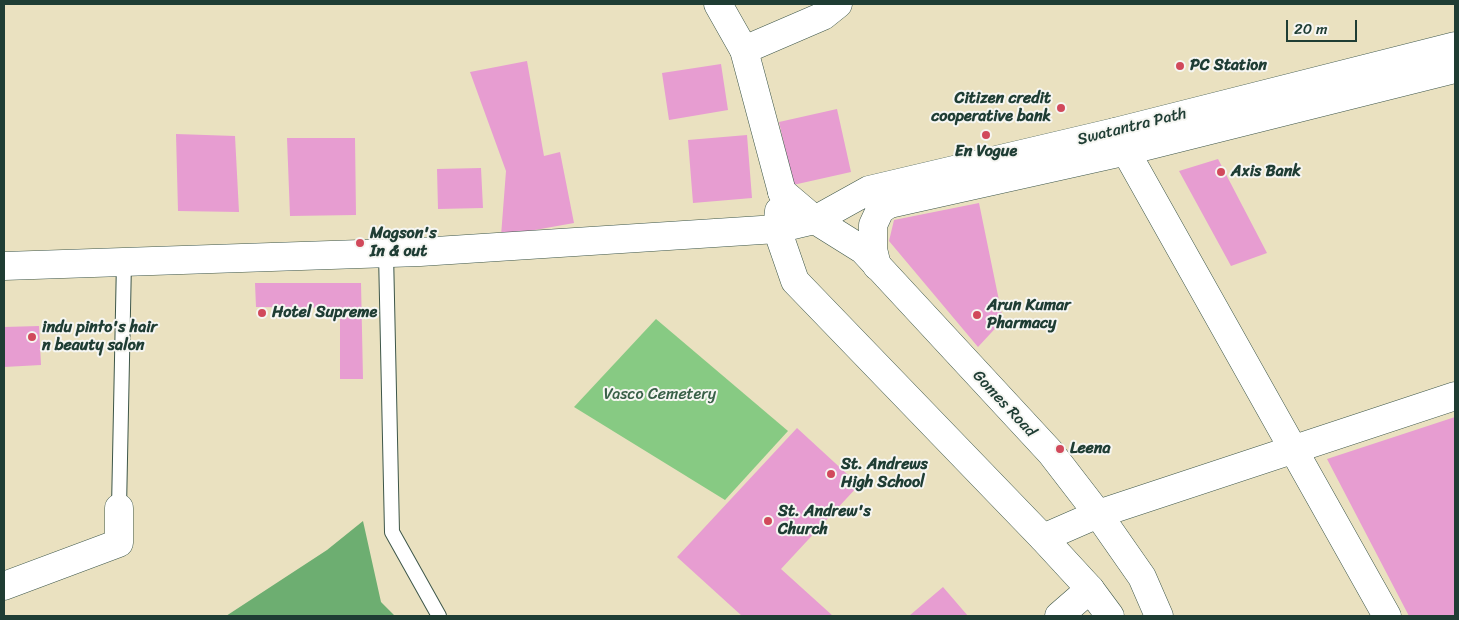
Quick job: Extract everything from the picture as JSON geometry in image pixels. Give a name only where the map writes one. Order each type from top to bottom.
[{"type":"street","points":[[718,4],[744,50],[782,192],[777,229],[795,282],[1042,538],[1090,589],[1110,616]]},
{"type":"street","points":[[744,50],[823,16],[838,4]]},
{"type":"street","name":"Swatantra Path","points":[[877,266],[873,248],[873,225],[880,210],[889,204],[1121,142],[1455,46]]},
{"type":"street","name":"Swatantra Path","points":[[4,266],[386,253],[777,229],[815,220],[868,190],[1121,142],[1455,69]]},
{"type":"street","points":[[1121,142],[1387,616]]},
{"type":"street","name":"Gomes Road","points":[[782,192],[815,220],[863,250],[1051,453],[1098,514],[1142,577],[1159,616]]},
{"type":"street","points":[[1042,538],[1098,514],[1455,396]]},
{"type":"street","points":[[4,586],[119,542],[119,508]]},
{"type":"street","points":[[1059,616],[1090,589]]},
{"type":"lane","points":[[386,253],[392,532],[440,616]]},
{"type":"lane","points":[[119,508],[124,261]]},
{"type":"green space","name":"Vasco Cemetery","points":[[656,319],[788,431],[725,500],[574,407]]},
{"type":"green space","points":[[363,521],[381,602],[395,616],[226,616],[327,550]]},
{"type":"building","points":[[527,61],[544,156],[560,152],[574,223],[501,236],[506,171],[470,72]]},
{"type":"building","points":[[721,64],[728,110],[669,120],[662,73]]},
{"type":"building","points":[[837,109],[851,172],[793,185],[779,122]]},
{"type":"building","points":[[176,134],[235,136],[239,212],[178,211]]},
{"type":"building","points":[[747,135],[752,198],[693,203],[688,140]]},
{"type":"building","points":[[287,138],[355,138],[356,215],[290,216]]},
{"type":"building","points":[[1218,159],[1267,253],[1231,266],[1179,171]]},
{"type":"building","points":[[481,168],[483,208],[438,209],[437,169]]},
{"type":"building","points":[[979,203],[1003,320],[978,347],[889,241],[894,220]]},
{"type":"building","points":[[255,283],[361,283],[363,379],[340,379],[340,308],[256,307]]},
{"type":"building","points":[[39,326],[41,365],[4,367],[4,327]]},
{"type":"building","points":[[1455,417],[1455,616],[1409,616],[1327,459]]},
{"type":"building","name":"St. Andrew's Church","points":[[797,428],[859,485],[781,569],[833,616],[742,616],[677,557]]},
{"type":"building","points":[[943,587],[968,616],[909,616]]},
{"type":"place","name":"PC Station","points":[[1180,66]]},
{"type":"place","name":"Citizen credit cooperative bank","points":[[1061,108]]},
{"type":"place","name":"En Vogue","points":[[986,135]]},
{"type":"place","name":"Axis Bank","points":[[1221,172]]},
{"type":"place","name":"Magson's In & out","points":[[360,243]]},
{"type":"place","name":"Hotel Supreme","points":[[262,313]]},
{"type":"place","name":"Arun Kumar Pharmacy","points":[[977,315]]},
{"type":"place","name":"indu pinto's hair n beauty salon","points":[[32,337]]},
{"type":"place","name":"Leena","points":[[1060,449]]},
{"type":"place","name":"St. Andrews High School","points":[[831,474]]},
{"type":"place","name":"St. Andrew's Church","points":[[768,521]]}]
